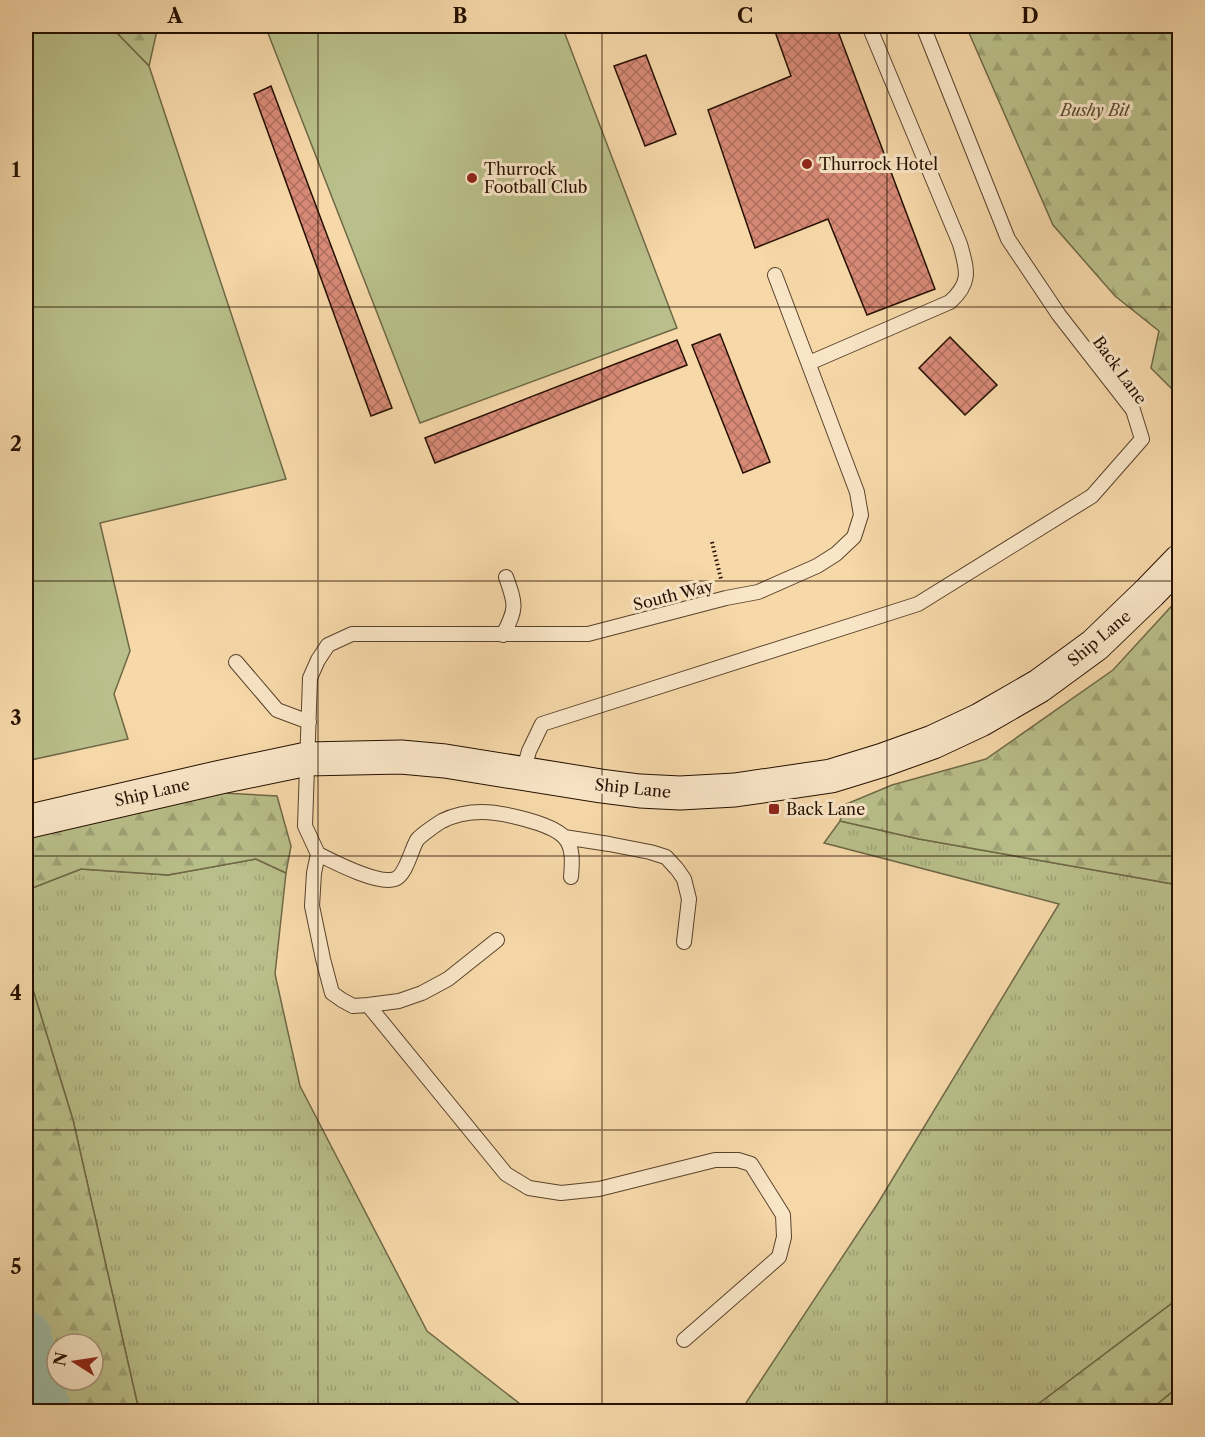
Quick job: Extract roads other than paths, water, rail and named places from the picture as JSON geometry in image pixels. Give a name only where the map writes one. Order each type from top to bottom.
[{"type":"street","name":"Ship Lane","points":[[26,822],[307,759],[401,757],[445,761],[640,791],[735,790],[831,776],[933,742],[980,720],[1039,686],[1095,645],[1179,561]]},
{"type":"lane","points":[[808,363],[950,302],[960,293],[966,281],[966,265],[960,244],[869,26]]},
{"type":"lane","name":"Back Lane","points":[[523,772],[542,723],[918,604],[1092,496],[1142,439],[1133,411],[1059,315],[1008,239],[923,26]]},
{"type":"lane","name":"South Way","points":[[318,854],[305,826],[310,678],[328,645],[352,634],[588,634],[726,598],[758,592],[817,566],[836,554],[854,537],[861,515],[857,492],[776,275]]},
{"type":"lane","points":[[503,635],[513,616],[514,599],[506,577]]},
{"type":"lane","points":[[236,662],[277,710],[309,722]]},
{"type":"lane","points":[[497,940],[448,980],[422,993],[399,1001],[353,1006],[332,993],[322,959],[312,906],[318,854],[371,878],[396,879],[402,873],[418,839],[442,821],[466,813],[483,812],[515,817],[546,826],[564,837],[650,852],[666,857],[684,879],[689,899],[684,942]]},
{"type":"lane","points":[[564,837],[570,848],[571,877]]},
{"type":"lane","points":[[368,1005],[506,1174],[529,1188],[561,1193],[599,1190],[715,1160],[738,1160],[751,1164],[783,1215],[784,1237],[779,1257],[684,1340]]},
{"type":"waterway","points":[[26,1336],[41,1398],[47,1412]]},
{"type":"place","name":"Thurrock Hotel","points":[[807,164]]},
{"type":"place","name":"Thurrock Football Club","points":[[472,178]]},
{"type":"place","name":"Back Lane","points":[[774,809]]},
{"type":"park label","name":"Bushy Bit","points":[[1095,110]]}]
